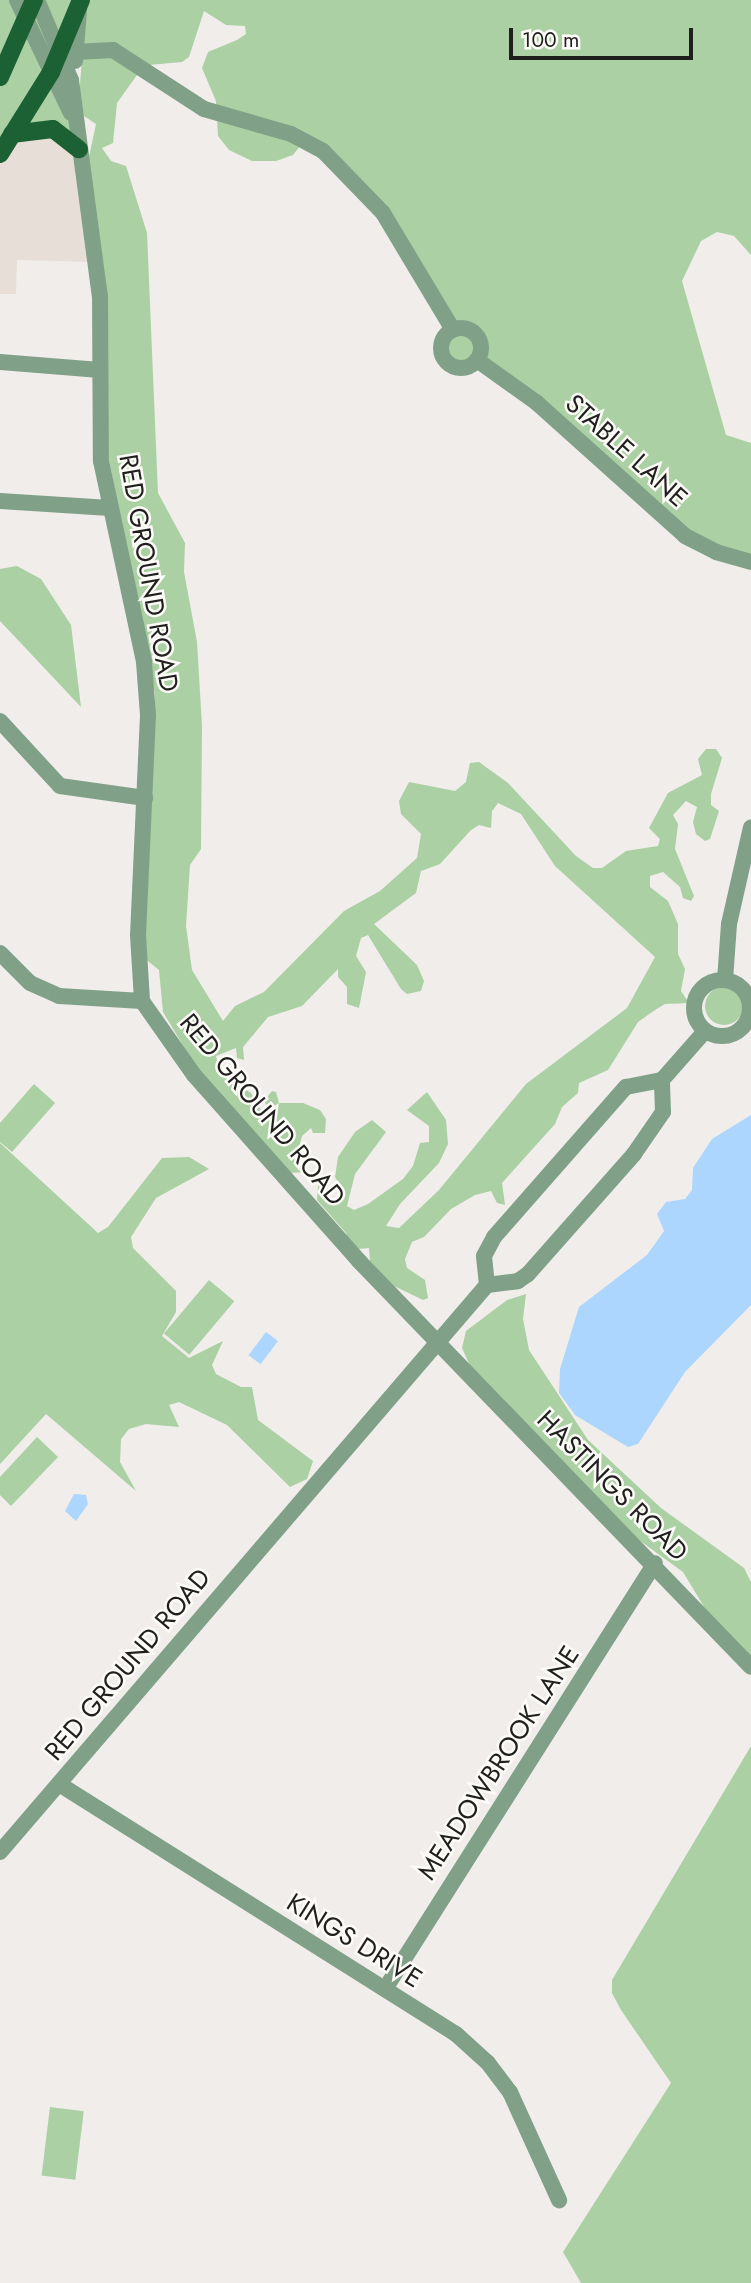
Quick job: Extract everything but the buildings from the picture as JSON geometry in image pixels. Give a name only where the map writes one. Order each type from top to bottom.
[{"type":"main road","points":[[0,77],[35,0]]},
{"type":"main road","points":[[0,154],[51,72],[68,51],[80,5]]},
{"type":"main road","points":[[12,134],[53,129],[79,149]]},
{"type":"street","name":"RED GROUND ROAD","points":[[17,0],[77,125]]},
{"type":"street","name":"RED GROUND ROAD","points":[[0,1852],[436,1343],[194,1075],[142,1001],[138,935],[148,715],[144,662],[101,461],[100,296],[68,51],[35,0]]},
{"type":"street","points":[[68,51],[113,50],[204,109],[291,134],[323,151],[383,214],[453,330]]},
{"type":"street","points":[[466,329],[476,336],[481,348],[477,360],[460,368],[447,363],[441,345],[453,330],[466,329]]},
{"type":"street","name":"STABLE LANE","points":[[477,360],[550,414],[685,536],[716,552],[751,562]]},
{"type":"street","points":[[0,362],[100,370]]},
{"type":"street","points":[[0,501],[110,509]]},
{"type":"street","points":[[0,721],[60,786],[145,798]]},
{"type":"street","points":[[725,980],[729,924],[751,827]]},
{"type":"street","points":[[0,953],[30,983],[59,996],[142,1001]]},
{"type":"street","points":[[725,980],[747,995],[750,1013],[746,1033],[728,1036],[705,1031],[695,1016],[696,998],[708,984],[725,980]]},
{"type":"street","points":[[487,1285],[484,1256],[494,1237],[626,1087],[662,1080],[705,1031]]},
{"type":"street","points":[[436,1343],[487,1285],[518,1281],[528,1274],[634,1154],[663,1112],[662,1080]]},
{"type":"street","name":"HASTINGS ROAD","points":[[436,1343],[655,1563],[751,1667]]},
{"type":"street","name":"MEADOWBROOK LANE","points":[[385,1989],[655,1563]]},
{"type":"street","name":"KINGS DRIVE","points":[[59,1783],[456,2034],[488,2063],[521,2111],[559,2200]]},
{"type":"shaded area","points":[[12,134],[71,140],[95,262],[17,260],[16,294],[0,294],[0,154]]},
{"type":"green space","points":[[0,0],[751,0],[751,255],[734,236],[717,232],[701,241],[682,281],[726,435],[751,443],[751,562],[715,552],[479,356],[476,336],[457,329],[350,175],[301,145],[293,155],[276,161],[252,161],[229,150],[218,136],[216,101],[202,68],[208,52],[246,34],[245,26],[226,25],[204,11],[189,57],[182,62],[149,65],[137,75],[117,103],[113,143],[102,148],[111,161],[126,166],[147,233],[158,493],[185,543],[184,572],[197,642],[202,726],[201,849],[190,865],[186,926],[192,970],[223,1021],[235,1006],[264,992],[344,911],[380,891],[417,858],[421,834],[401,814],[399,801],[409,782],[455,791],[466,782],[470,763],[479,762],[508,783],[576,856],[593,868],[602,868],[626,851],[658,846],[660,839],[649,828],[668,793],[702,775],[698,759],[706,749],[716,749],[722,758],[711,794],[711,805],[719,811],[710,839],[705,841],[696,834],[693,822],[697,807],[686,801],[673,815],[678,824],[675,849],[694,896],[691,901],[683,898],[680,887],[663,872],[650,876],[650,887],[668,901],[678,924],[678,954],[685,969],[681,991],[689,1003],[665,1004],[638,1022],[608,1070],[579,1083],[578,1093],[562,1107],[555,1124],[502,1183],[505,1205],[497,1203],[491,1191],[475,1195],[451,1209],[424,1237],[412,1242],[405,1259],[407,1268],[425,1280],[428,1298],[423,1300],[394,1286],[370,1261],[369,1248],[358,1249],[348,1242],[346,1233],[317,1200],[318,1185],[326,1183],[331,1201],[340,1203],[342,1189],[335,1177],[338,1157],[355,1132],[372,1120],[386,1132],[355,1174],[347,1206],[354,1210],[368,1204],[403,1179],[413,1166],[420,1143],[429,1142],[429,1126],[407,1110],[427,1092],[446,1120],[448,1144],[439,1163],[400,1204],[386,1226],[399,1228],[439,1190],[526,1084],[627,1008],[655,957],[555,866],[521,814],[498,803],[492,811],[491,828],[479,825],[471,830],[440,864],[421,871],[416,893],[374,924],[417,965],[424,981],[421,991],[407,994],[401,989],[368,935],[361,938],[356,956],[366,972],[359,1008],[347,1004],[347,987],[338,977],[338,969],[302,1006],[268,1017],[243,1047],[244,1060],[237,1058],[236,1048],[216,1056],[220,1074],[251,1093],[264,1115],[270,1111],[264,1101],[272,1091],[276,1092],[279,1103],[303,1103],[320,1110],[326,1119],[325,1133],[313,1133],[311,1128],[302,1136],[297,1155],[307,1172],[287,1173],[279,1159],[233,1116],[190,1057],[163,1012],[159,970],[143,957],[155,693],[105,439],[108,333],[86,171],[96,124],[84,116],[79,96],[83,47],[63,55],[79,149],[38,128],[0,154]]},
{"type":"green space","points":[[462,332],[473,337],[478,348],[473,359],[462,364],[451,359],[446,348],[451,337]]},
{"type":"green space","points":[[17,566],[41,579],[71,625],[81,707],[0,621],[0,569]]},
{"type":"green space","points":[[724,987],[737,993],[743,1006],[737,1019],[724,1025],[711,1019],[705,1006],[711,993]]},
{"type":"green space","points":[[34,1084],[55,1103],[12,1152],[0,1142],[0,1123]]},
{"type":"green space","points":[[0,1143],[98,1233],[108,1227],[162,1158],[189,1157],[209,1169],[156,1198],[131,1237],[133,1248],[176,1291],[176,1312],[162,1336],[189,1358],[223,1341],[212,1365],[216,1374],[241,1387],[252,1387],[258,1420],[313,1461],[307,1479],[290,1487],[227,1425],[179,1402],[169,1405],[179,1427],[146,1424],[129,1429],[121,1439],[120,1462],[136,1491],[46,1414],[0,1464]]},
{"type":"green space","points":[[209,1280],[234,1301],[189,1355],[164,1334]]},
{"type":"green space","points":[[526,1294],[523,1319],[529,1350],[588,1440],[661,1508],[744,1568],[751,1582],[751,1657],[709,1615],[683,1572],[639,1540],[472,1370],[462,1348],[466,1331],[507,1300]]},
{"type":"green space","points":[[37,1437],[58,1457],[11,1506],[0,1495],[0,1477]]},
{"type":"green space","points":[[751,1746],[751,2283],[581,2283],[563,2252],[671,2083],[621,2010],[612,1993],[612,1980]]},
{"type":"green space","points":[[50,2107],[84,2111],[75,2180],[42,2175]]},
{"type":"water","points":[[751,1115],[751,1305],[685,1372],[638,1444],[628,1447],[575,1415],[559,1393],[560,1369],[579,1307],[647,1255],[664,1231],[657,1214],[666,1202],[685,1199],[692,1190],[693,1168],[712,1139]]},
{"type":"water","points":[[266,1332],[278,1341],[261,1364],[249,1355]]},
{"type":"water","points":[[74,1494],[86,1495],[88,1504],[76,1521],[65,1511]]}]
